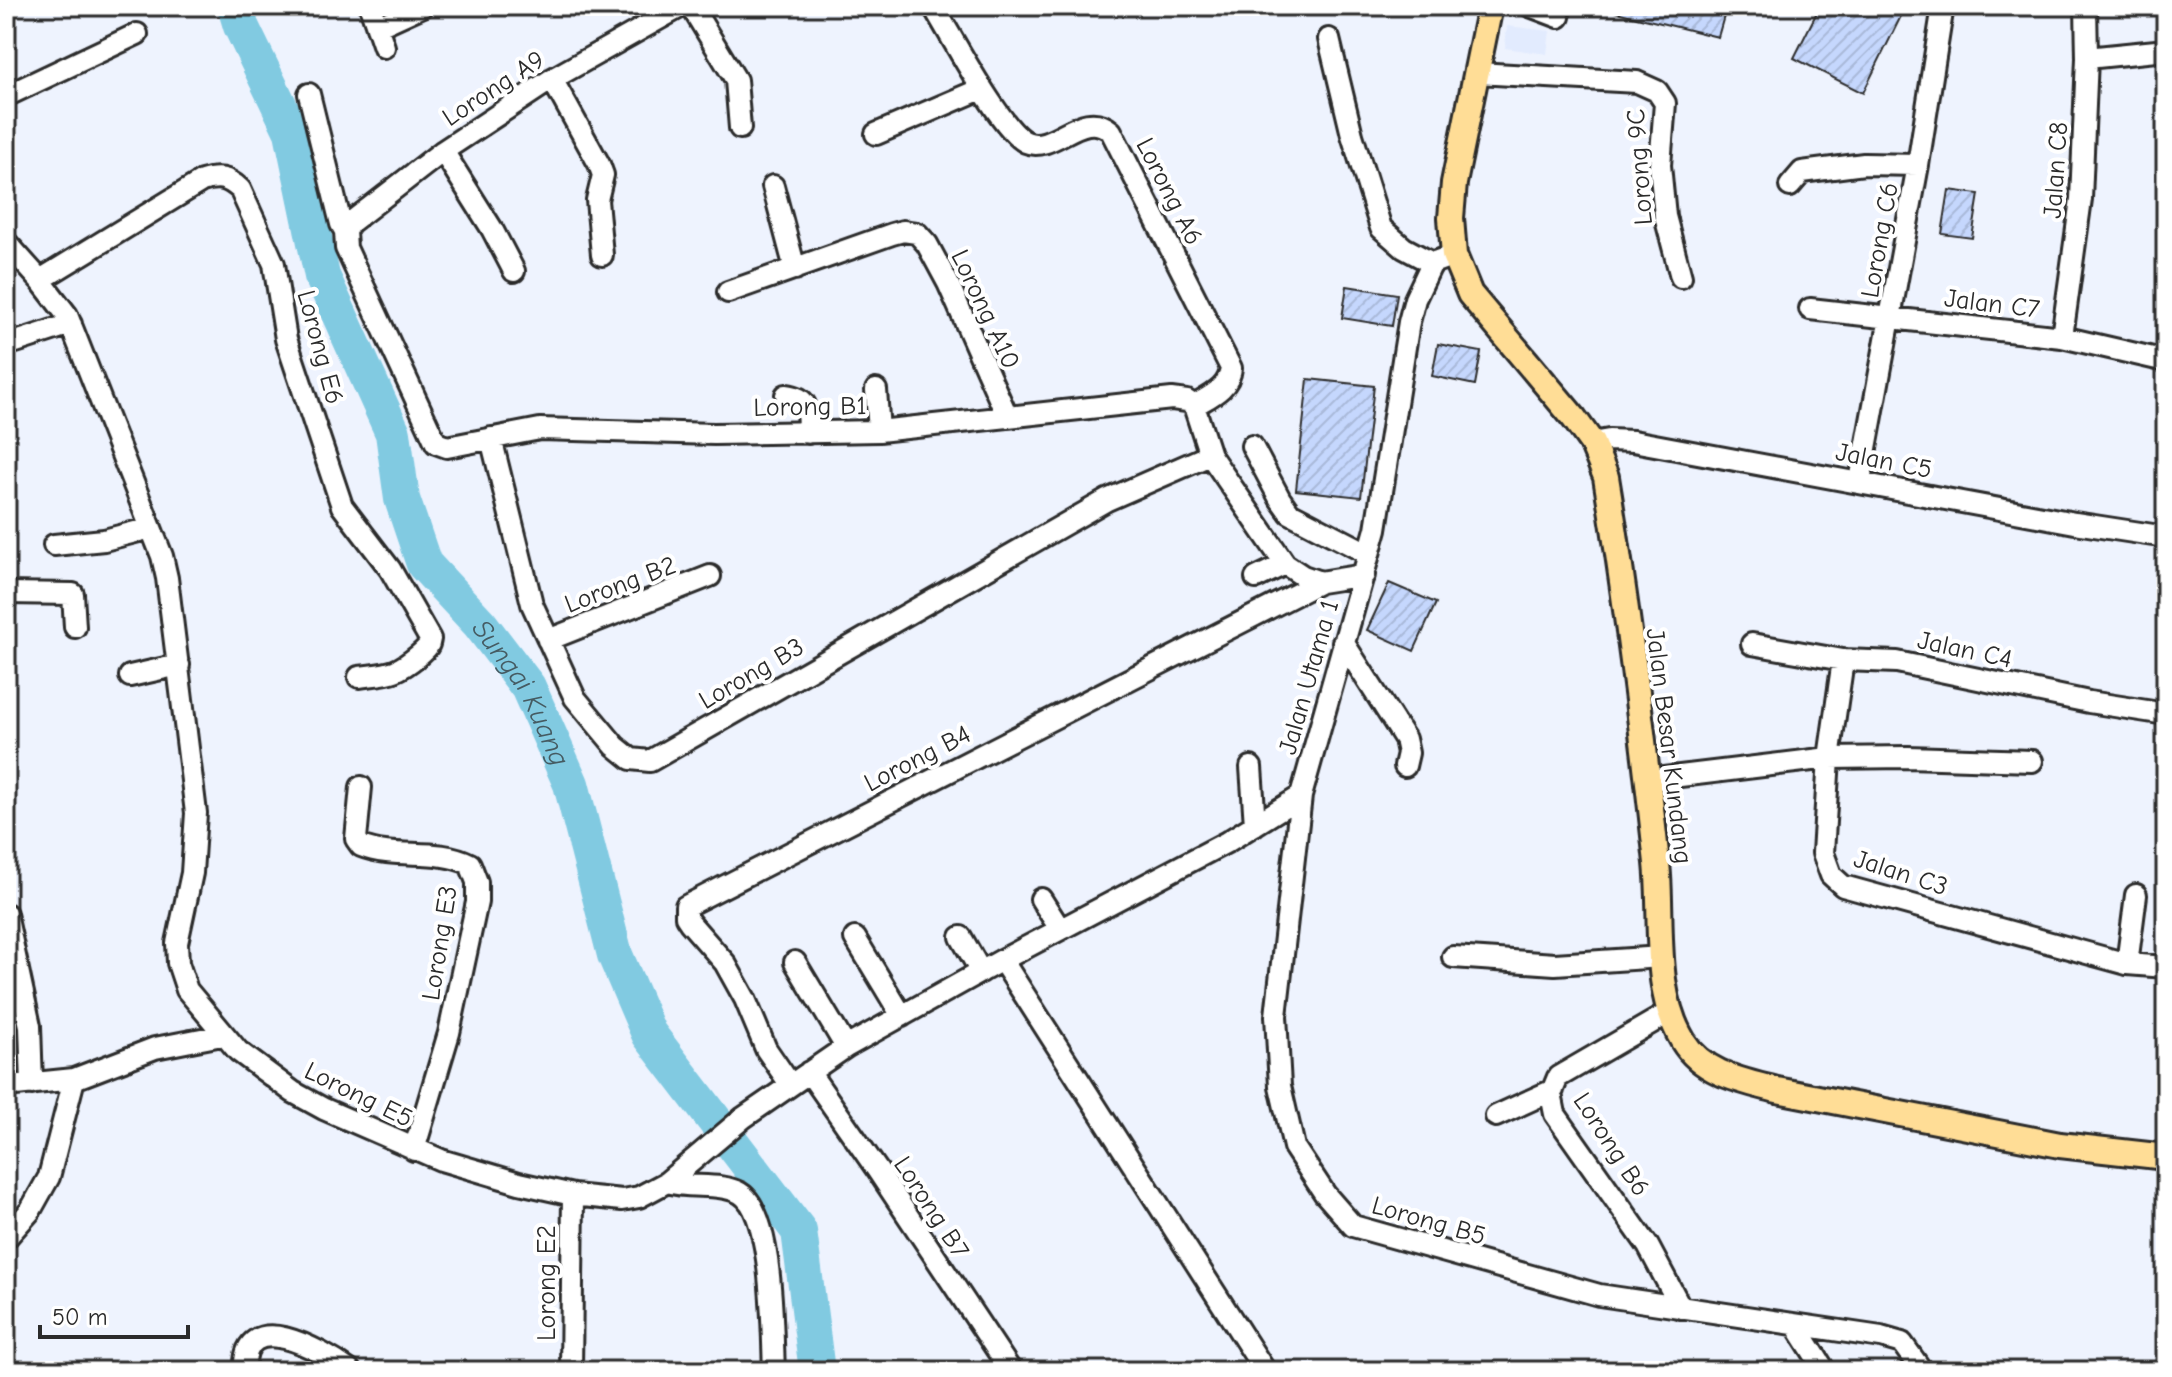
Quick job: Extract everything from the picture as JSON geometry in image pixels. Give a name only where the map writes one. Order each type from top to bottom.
[{"type":"main road","name":"Jalan Besar Kundang","points":[[1490,6],[1454,183],[1450,239],[1443,259],[1592,443],[1606,477],[1658,867],[1662,957],[1670,1012],[1684,1043],[1704,1065],[1734,1079],[1793,1093],[2060,1145],[2166,1157]]},
{"type":"street","points":[[370,6],[384,47]]},
{"type":"street","points":[[377,27],[423,6]]},
{"type":"street","name":"Lorong A9","points":[[345,231],[350,223],[443,151],[552,79],[682,6]]},
{"type":"street","points":[[691,6],[736,80],[740,128]]},
{"type":"street","name":"Lorong A6","points":[[933,6],[981,89],[1018,137],[1028,143],[1040,143],[1091,122],[1103,124],[1111,131],[1231,368],[1225,386],[1194,406]]},
{"type":"street","points":[[1530,6],[1559,17]]},
{"type":"street","name":"Lorong C6","points":[[1860,481],[1892,317],[1943,6]]},
{"type":"street","name":"Jalan C8","points":[[2062,337],[2081,199],[2086,6]]},
{"type":"street","points":[[6,96],[137,34]]},
{"type":"street","points":[[1329,39],[1352,135],[1381,228],[1404,248],[1443,259]]},
{"type":"street","points":[[2087,58],[2166,50]]},
{"type":"street","name":"Lorong 9C","points":[[1477,73],[1637,82],[1657,91],[1665,103],[1660,165],[1665,216],[1681,277]]},
{"type":"street","points":[[552,79],[603,175],[597,200],[602,255]]},
{"type":"street","points":[[876,134],[981,89]]},
{"type":"street","points":[[309,94],[345,231]]},
{"type":"street","points":[[443,151],[492,229],[514,271]]},
{"type":"street","points":[[1790,186],[1802,172],[1864,164],[1918,165]]},
{"type":"street","name":"Lorong E6","points":[[40,280],[202,181],[217,177],[230,180],[240,189],[274,264],[286,339],[342,506],[390,569],[430,639],[429,646],[403,670],[359,677]]},
{"type":"street","points":[[773,186],[795,269]]},
{"type":"street","name":"Lorong B1","points":[[345,231],[346,248],[436,443],[447,447],[540,429],[714,434],[879,431],[1172,399],[1187,401],[1194,406]]},
{"type":"street","name":"Lorong A10","points":[[728,292],[892,234],[903,231],[917,233],[927,244],[948,283],[1007,416]]},
{"type":"street","name":"Lorong E5","points":[[6,242],[67,315],[151,528],[167,578],[196,813],[192,873],[177,943],[178,963],[187,990],[222,1035],[259,1069],[324,1109],[414,1150],[496,1176],[573,1195],[622,1200],[639,1197],[667,1182],[696,1158]]},
{"type":"street","name":"Jalan Utama 1","points":[[696,1158],[743,1118],[846,1047],[1002,960],[1196,859],[1301,796],[1369,554],[1393,437],[1415,299],[1443,259]]},
{"type":"street","name":"Jalan C7","points":[[1810,309],[2062,337],[2166,361]]},
{"type":"street","points":[[16,342],[71,324]]},
{"type":"street","points":[[876,390],[879,431]]},
{"type":"street","points":[[786,395],[800,398],[807,406],[808,433]]},
{"type":"street","points":[[1194,406],[1210,455],[1285,564],[1303,576],[1320,582]]},
{"type":"street","name":"Lorong B3","points":[[491,438],[532,604],[575,698],[615,746],[631,759],[650,761],[1107,500],[1210,455]]},
{"type":"street","name":"Jalan C5","points":[[1592,443],[1633,441],[2166,537]]},
{"type":"street","points":[[1252,446],[1290,513],[1369,554]]},
{"type":"street","points":[[54,545],[104,540],[151,528]]},
{"type":"street","points":[[1256,578],[1285,564]]},
{"type":"street","name":"Lorong B4","points":[[790,1084],[766,1049],[745,999],[725,963],[690,923],[684,911],[686,906],[1320,582],[1364,575]]},
{"type":"street","name":"Lorong B2","points":[[548,640],[710,576]]},
{"type":"street","points":[[6,593],[73,594],[75,627]]},
{"type":"street","points":[[1343,642],[1405,739],[1408,753],[1405,766]]},
{"type":"street","name":"Jalan C4","points":[[1752,644],[1843,660],[1897,662],[2089,702],[2166,714]]},
{"type":"street","name":"Jalan C3","points":[[1843,660],[1829,758],[1823,853],[1831,875],[1843,886],[2127,964],[2166,967]]},
{"type":"street","points":[[130,676],[179,665]]},
{"type":"street","points":[[1647,780],[1829,758],[2032,761]]},
{"type":"street","points":[[1251,767],[1255,825]]},
{"type":"street","name":"Lorong E3","points":[[361,787],[356,839],[361,846],[381,851],[455,856],[470,864],[477,882],[477,902],[449,1033],[414,1150]]},
{"type":"street","name":"Lorong B5","points":[[1301,796],[1276,1016],[1280,1086],[1294,1147],[1325,1194],[1353,1226],[1599,1295],[1797,1327],[1881,1337],[1902,1343],[1922,1371]]},
{"type":"street","points":[[2127,964],[2136,895]]},
{"type":"street","points":[[1041,899],[1060,929]]},
{"type":"street","points":[[6,914],[30,1026],[32,1084]]},
{"type":"street","points":[[961,937],[981,972]]},
{"type":"street","points":[[855,938],[902,1016]]},
{"type":"street","points":[[1453,957],[1555,964],[1662,957]]},
{"type":"street","points":[[1002,960],[1265,1371]]},
{"type":"street","points":[[795,962],[846,1047]]},
{"type":"street","name":"Lorong B6","points":[[1670,1012],[1558,1077],[1551,1094],[1555,1114],[1648,1246],[1681,1308]]},
{"type":"street","points":[[6,1086],[74,1079],[155,1048],[222,1035]]},
{"type":"street","name":"Lorong B7","points":[[809,1072],[1011,1371]]},
{"type":"street","points":[[10,1234],[30,1211],[49,1177],[74,1079]]},
{"type":"street","points":[[1496,1116],[1553,1090]]},
{"type":"street","points":[[667,1182],[682,1187],[730,1190],[740,1193],[750,1202],[760,1220],[767,1259],[774,1371]]},
{"type":"street","name":"Lorong E2","points":[[571,1371],[573,1195]]},
{"type":"street","points":[[1797,1327],[1825,1371]]},
{"type":"street","points":[[245,1371],[245,1354],[250,1343],[259,1337],[290,1339],[350,1371]]},
{"type":"shaded area","points":[[1507,26],[1550,31],[1547,54],[1505,48]]},
{"type":"building","points":[[1617,6],[1683,6],[1724,16],[1718,37],[1616,12]]},
{"type":"building","points":[[1820,6],[1906,6],[1863,93],[1794,58]]},
{"type":"building","points":[[1949,190],[1979,194],[1972,238],[1942,234]]},
{"type":"building","points":[[1347,286],[1397,294],[1392,326],[1342,318]]},
{"type":"building","points":[[1438,344],[1481,352],[1475,385],[1432,376]]},
{"type":"building","points":[[1308,379],[1374,386],[1361,497],[1296,490]]},
{"type":"building","points":[[1389,583],[1436,603],[1414,651],[1367,630]]},
{"type":"waterway","name":"Sungai Kuang","points":[[235,6],[241,26],[292,132],[322,276],[393,433],[402,499],[424,564],[480,624],[528,687],[571,784],[615,955],[649,1034],[799,1231],[817,1371]]}]
